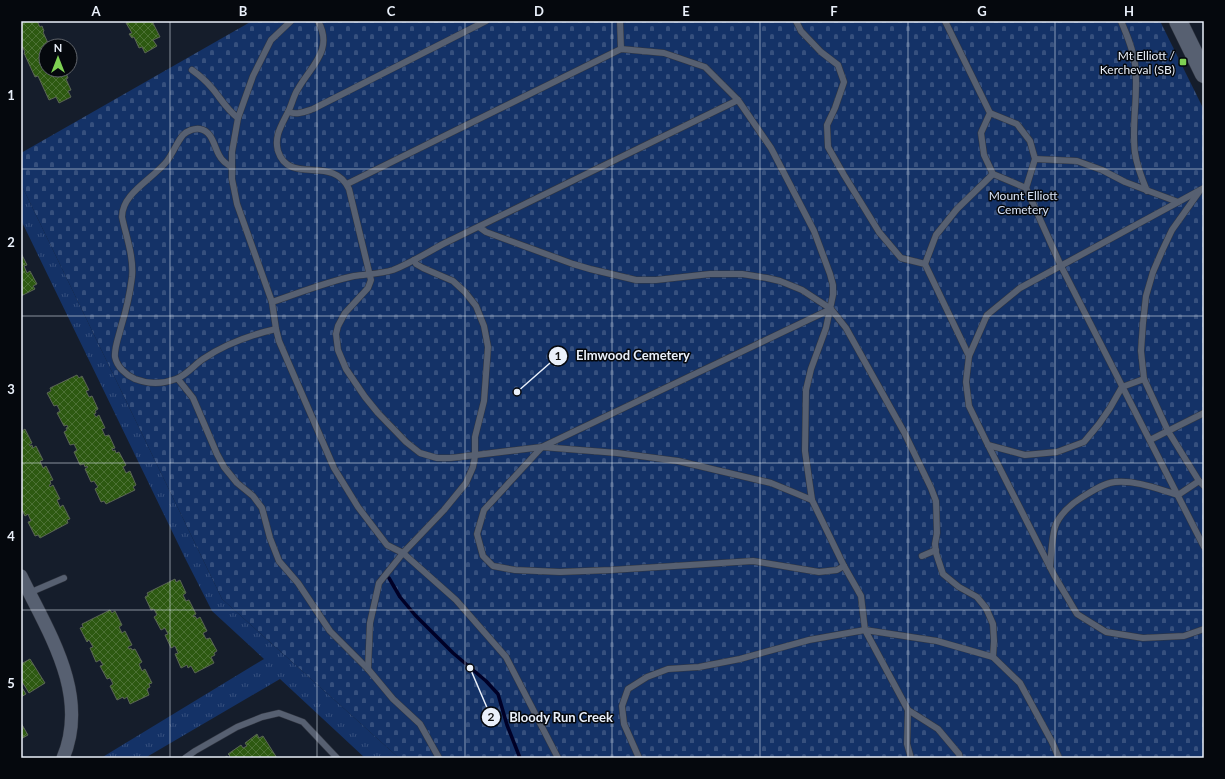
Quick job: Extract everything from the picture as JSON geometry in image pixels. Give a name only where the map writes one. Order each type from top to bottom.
[{"type":"main road","points":[[1178,21],[1204,74]]},
{"type":"street","points":[[21,576],[59,654],[67,674],[72,708],[70,729],[63,758]]},
{"type":"lane","points":[[291,21],[276,34],[268,45],[253,76],[238,118],[232,152],[234,192],[272,302],[279,341],[334,468],[358,507],[387,545],[403,553],[456,600],[506,658],[558,758]]},
{"type":"lane","points":[[318,21],[323,31],[323,48],[313,69],[297,90],[276,140],[278,151],[283,161],[298,169],[325,170],[339,175],[350,189],[371,280],[368,288],[345,313],[338,326],[336,334],[338,350],[346,369],[364,397],[378,414],[406,442],[420,452],[437,458],[475,456],[495,452],[542,447],[678,461],[771,483],[812,500]]},
{"type":"lane","points":[[288,112],[301,114],[313,109],[486,21]]},
{"type":"lane","points":[[620,21],[621,48]]},
{"type":"lane","points":[[796,21],[801,31],[821,52],[838,65],[844,82],[827,125],[828,147],[879,232],[901,258],[925,264]]},
{"type":"lane","points":[[945,21],[990,113],[1017,124],[1030,141],[1035,159],[1026,188],[1061,266],[1204,547]]},
{"type":"lane","points":[[1121,21],[1132,47],[1135,64],[1135,154],[1140,173],[1148,191]]},
{"type":"lane","points":[[347,184],[621,48],[664,52],[705,67],[738,100],[772,148],[814,231],[832,280],[833,295],[831,309],[826,328],[811,369],[806,390],[806,456],[812,500],[844,566],[861,596],[865,630],[908,710],[938,729],[959,754],[960,758]]},
{"type":"lane","points":[[192,70],[203,78],[226,108],[238,118]]},
{"type":"lane","points":[[272,302],[341,280],[393,270],[445,243],[738,100]]},
{"type":"lane","points":[[990,113],[981,133],[984,155],[993,174],[1026,188]]},
{"type":"lane","points":[[232,167],[224,163],[207,132],[198,128],[192,129],[183,135],[173,153],[159,171],[129,197],[122,211],[132,268],[130,286],[115,351],[115,357],[118,364],[126,374],[140,381],[160,383],[178,379],[204,359],[225,346],[246,337],[276,329]]},
{"type":"lane","points":[[1035,159],[1077,161],[1178,202]]},
{"type":"lane","points":[[969,356],[925,264],[936,234],[957,208],[993,174]]},
{"type":"lane","points":[[1202,190],[1020,288],[987,315],[969,356],[966,382],[969,406],[1050,567],[1077,614],[1106,632],[1143,638],[1184,636],[1204,629]]},
{"type":"lane","points":[[1050,567],[1055,527],[1066,510],[1094,490],[1114,482],[1133,483],[1152,486],[1178,495],[1202,483],[1168,431],[1144,379],[1141,351],[1146,296],[1162,251],[1172,230],[1202,190]]},
{"type":"lane","points":[[479,227],[486,232],[551,257],[625,278],[636,280],[656,280],[696,275],[742,274],[780,281],[802,290],[831,309],[846,328],[904,432],[931,488],[936,501],[937,533],[935,544],[943,574],[959,587],[977,597],[986,608],[993,624],[993,656]]},
{"type":"lane","points":[[368,669],[370,623],[379,583],[403,553],[456,498],[469,477],[473,467],[475,456],[475,437],[484,401],[488,347],[484,326],[476,306],[462,289],[453,281],[420,266],[414,260]]},
{"type":"lane","points":[[831,309],[542,447],[484,510],[477,534],[483,556],[493,566],[515,570],[560,572],[753,561],[819,572],[837,570],[844,566]]},
{"type":"lane","points":[[178,379],[193,398],[224,467],[237,483],[253,496],[262,508],[270,538],[280,561],[298,583],[330,631],[368,669],[393,699],[420,724],[440,758]]},
{"type":"lane","points":[[988,445],[1025,455],[1056,452],[1084,442],[1099,424],[1122,387],[1144,379]]},
{"type":"lane","points":[[1150,440],[1204,413]]},
{"type":"lane","points":[[922,556],[936,550]]},
{"type":"lane","points":[[29,593],[64,578]]},
{"type":"lane","points":[[639,758],[624,724],[622,706],[628,689],[647,677],[668,669],[700,667],[740,659],[809,640],[865,630],[937,641],[993,656],[1020,683],[1059,758]]},
{"type":"lane","points":[[908,710],[907,744],[911,758]]},
{"type":"lane","points":[[185,758],[195,750],[237,727],[262,717],[279,713],[303,722],[337,758]]},
{"type":"green space","name":"Mount Elliott Cemetery","points":[[252,21],[1160,21],[1204,110],[1204,758],[399,758],[222,599],[21,184],[21,153]]},
{"type":"green space","points":[[21,184],[222,599],[399,758],[365,758],[280,679],[145,758],[101,758],[264,659],[212,611],[21,220]]},
{"type":"building","points":[[21,21],[37,21],[40,27],[42,26],[46,38],[38,38],[38,76],[35,77],[21,44]]},
{"type":"building","points":[[128,21],[152,21],[160,37],[153,40],[157,46],[145,53],[142,47],[139,48],[134,37],[132,38],[129,34],[132,33],[126,23]]},
{"type":"building","points":[[39,78],[68,78],[66,79],[71,90],[68,91],[71,97],[59,103],[56,97],[49,100]]},
{"type":"building","points":[[21,253],[27,265],[24,266],[27,273],[30,271],[37,284],[33,286],[35,289],[21,296]]},
{"type":"building","points":[[77,375],[79,378],[82,376],[89,390],[86,391],[89,397],[92,396],[98,409],[94,414],[96,417],[99,415],[105,428],[102,429],[105,436],[109,435],[115,448],[112,449],[113,451],[115,450],[116,453],[119,452],[126,465],[123,467],[126,473],[130,471],[136,485],[133,487],[135,490],[106,504],[104,501],[101,502],[95,489],[98,487],[94,481],[91,482],[85,469],[88,467],[85,467],[84,464],[80,465],[74,452],[77,450],[74,444],[70,445],[64,432],[68,427],[67,425],[64,426],[57,413],[60,411],[57,405],[54,406],[47,393],[51,391],[50,388]]},
{"type":"building","points":[[21,429],[22,431],[25,429],[32,443],[29,445],[32,445],[33,448],[36,446],[43,460],[40,461],[43,468],[46,466],[53,480],[50,481],[51,484],[49,485],[50,487],[53,485],[60,499],[57,500],[60,507],[63,505],[70,519],[67,520],[68,523],[40,538],[38,535],[35,536],[28,522],[31,521],[28,514],[25,516],[21,508]]},
{"type":"building","points":[[175,579],[176,582],[180,580],[186,593],[183,595],[186,601],[189,600],[196,614],[193,616],[197,619],[200,617],[207,631],[203,633],[206,639],[210,638],[217,651],[214,653],[215,655],[211,657],[214,663],[195,673],[191,666],[188,668],[187,665],[181,668],[175,654],[178,653],[175,646],[171,648],[165,635],[168,634],[165,628],[161,630],[154,617],[157,615],[154,609],[151,610],[145,597],[148,595],[147,593]]},
{"type":"building","points":[[110,610],[112,613],[115,611],[122,625],[119,627],[122,633],[125,631],[132,645],[128,647],[129,649],[135,649],[142,662],[139,664],[142,671],[145,669],[152,683],[149,684],[150,687],[147,689],[149,695],[130,704],[127,697],[117,700],[110,686],[113,684],[110,678],[107,679],[100,666],[103,665],[100,660],[96,662],[90,648],[93,647],[89,640],[87,642],[80,628],[83,627],[82,624]]},
{"type":"building","points":[[30,659],[45,683],[29,693],[21,680],[21,664]]},
{"type":"building","points":[[21,686],[26,694],[21,697]]},
{"type":"building","points":[[21,723],[28,735],[21,739]]},
{"type":"building","points":[[257,734],[259,738],[263,736],[277,758],[228,758],[230,756],[228,754],[241,745],[243,748],[247,746],[245,743]]},
{"type":"waterway","points":[[389,578],[400,597],[415,615],[453,653],[486,681],[498,694],[507,725],[520,758]]},
{"type":"place","name":"Mt Elliott / Kercheval (SB)","points":[[1183,62]]},
{"type":"place","name":"Elmwood Cemetery","points":[[517,392]]},
{"type":"place","name":"Bloody Run Creek","points":[[470,668]]}]
